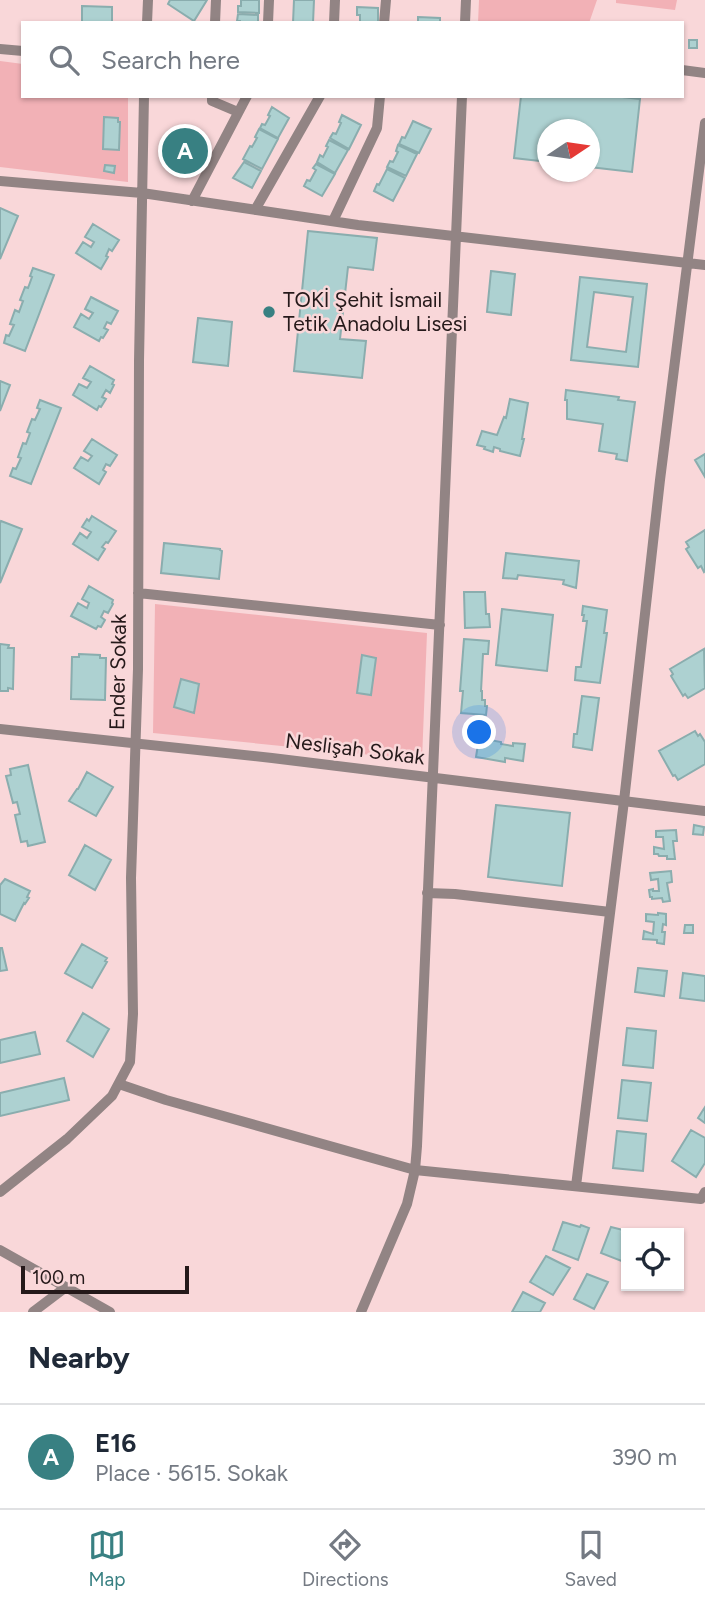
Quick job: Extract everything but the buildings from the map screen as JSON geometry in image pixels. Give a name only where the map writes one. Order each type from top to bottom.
[{"type":"street","points":[[147,21],[148,0]]},
{"type":"street","points":[[215,21],[216,0]]},
{"type":"street","points":[[268,21],[269,0]]},
{"type":"street","points":[[334,21],[335,0]]},
{"type":"street","points":[[384,21],[386,0]]},
{"type":"street","points":[[465,21],[466,0]]},
{"type":"street","points":[[0,49],[21,51]]},
{"type":"street","points":[[684,70],[705,73]]},
{"type":"street","name":"Ender Sokak","points":[[0,1192],[66,1139],[112,1096],[130,1062],[133,1014],[131,878],[136,743],[144,98]]},
{"type":"street","points":[[212,98],[212,101],[238,113]]},
{"type":"street","points":[[192,201],[246,98]]},
{"type":"street","points":[[255,210],[319,98]]},
{"type":"street","points":[[333,221],[377,128],[380,98]]},
{"type":"street","points":[[361,1312],[407,1204],[415,1170],[417,1146],[462,98]]},
{"type":"street","points":[[576,1186],[705,123]]},
{"type":"street","points":[[0,181],[142,193],[333,221],[705,265]]},
{"type":"street","points":[[138,593],[440,625]]},
{"type":"street","name":"Neslişah Sokak","points":[[0,729],[272,758],[705,811]]},
{"type":"street","points":[[427,893],[610,912]]},
{"type":"street","points":[[119,1084],[166,1100],[415,1170],[701,1199],[705,1192]]},
{"type":"street","points":[[0,1250],[110,1312]]},
{"type":"street","points":[[33,1312],[66,1287]]},
{"type":"shaded area","points":[[479,0],[597,0],[590,21],[478,21]]},
{"type":"shaded area","points":[[616,0],[677,0],[675,10],[616,3]]},
{"type":"shaded area","points":[[0,61],[21,64],[21,98],[128,98],[128,182],[0,167]]},
{"type":"shaded area","points":[[155,604],[427,633],[422,760],[153,733]]},
{"type":"place","name":"E16","points":[[185,151]]},
{"type":"place","name":"TOKİ Şehit İsmail Tetik Anadolu Lisesi","points":[[269,312]]}]
